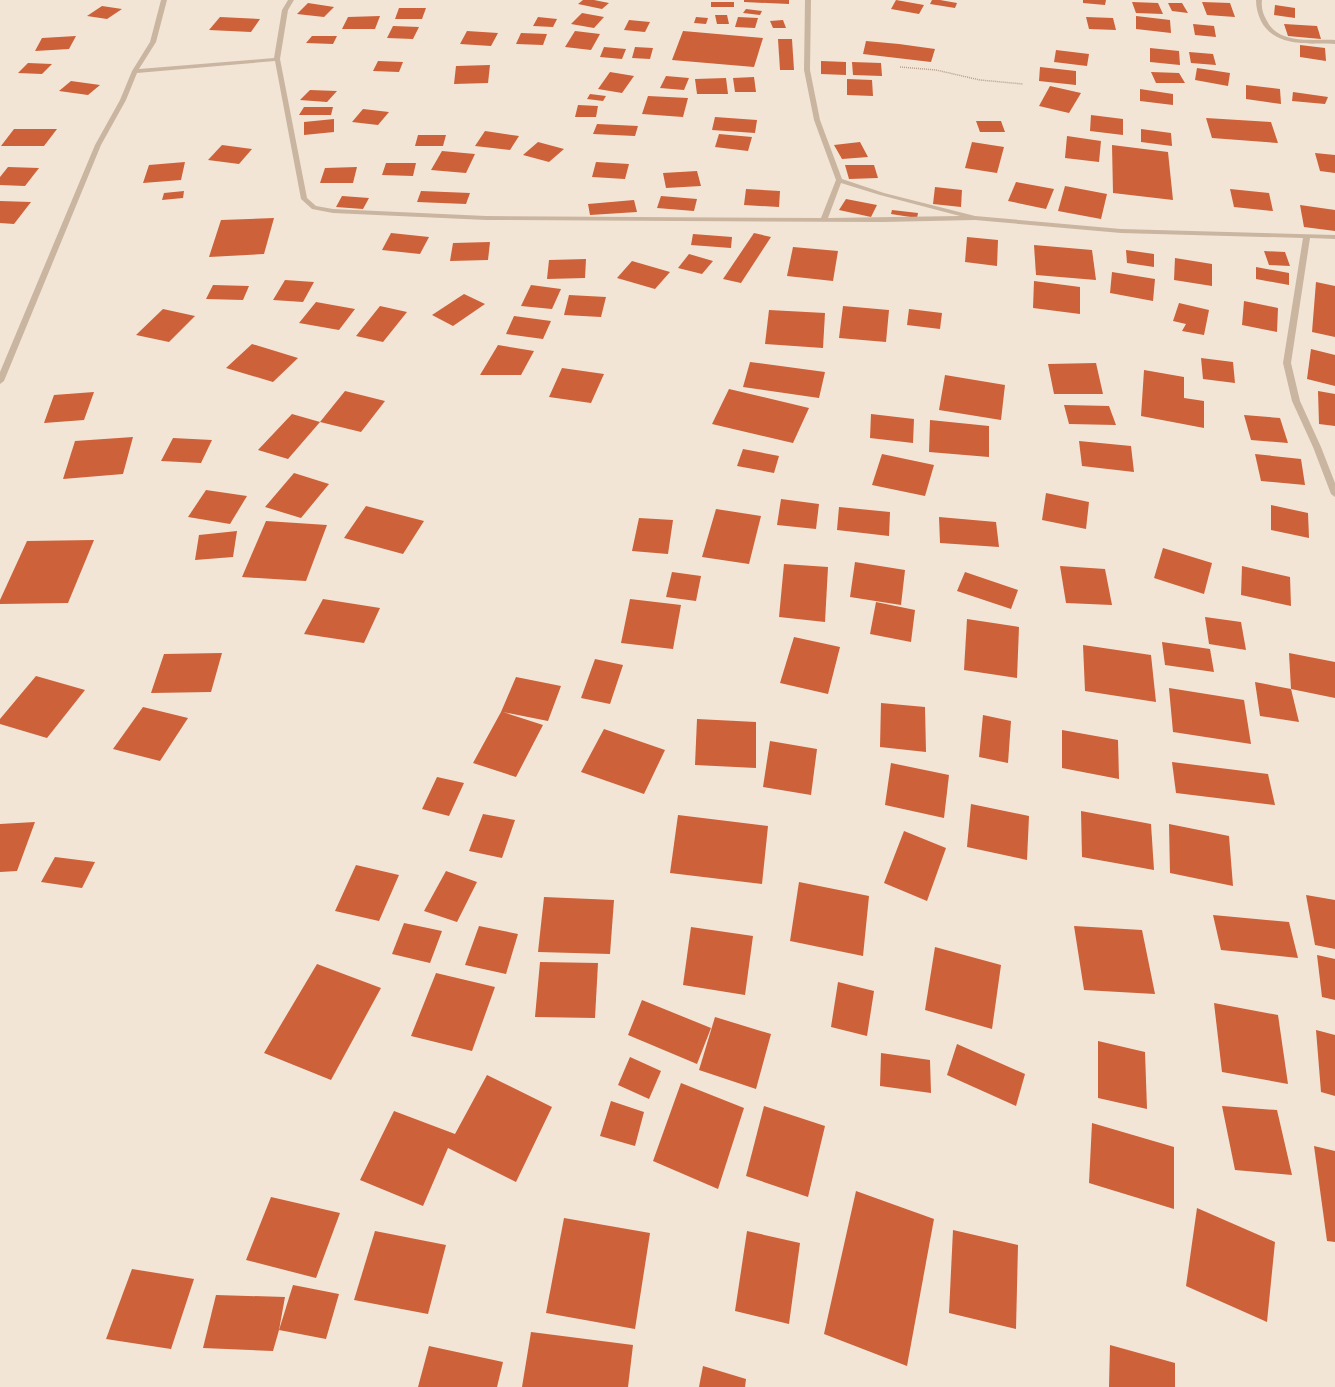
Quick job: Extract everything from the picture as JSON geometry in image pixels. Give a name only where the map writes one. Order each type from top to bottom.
[{"type":"street","points":[[0,381],[98,145],[123,100],[135,71],[153,42],[164,0]]},
{"type":"street","points":[[291,0],[285,10],[277,59],[304,199],[314,208],[333,211],[486,218],[824,220],[975,218],[1121,231],[1335,237]]},
{"type":"street","points":[[808,0],[807,70],[817,120],[839,180],[824,220]]},
{"type":"street","points":[[1259,0],[1258,9],[1268,28],[1273,34],[1280,37],[1293,39],[1335,42]]},
{"type":"street","points":[[135,71],[277,59]]},
{"type":"street","points":[[839,180],[882,194],[975,218]]},
{"type":"street","points":[[1307,237],[1287,363],[1296,401],[1317,447],[1335,494]]},
{"type":"path","points":[[900,67],[936,70],[980,80],[1023,84]]},
{"type":"building","points":[[583,0],[594,0],[609,3],[602,9],[578,4]]},
{"type":"building","points":[[744,0],[789,0],[789,4],[744,2]]},
{"type":"building","points":[[896,0],[924,5],[919,14],[891,9]]},
{"type":"building","points":[[932,0],[957,3],[955,8],[930,4]]},
{"type":"building","points":[[1083,0],[1106,0],[1105,5],[1083,3]]},
{"type":"building","points":[[711,2],[734,2],[734,7],[711,7]]},
{"type":"building","points":[[1132,2],[1158,3],[1163,14],[1136,13]]},
{"type":"building","points":[[1202,2],[1230,3],[1235,17],[1207,15]]},
{"type":"building","points":[[308,3],[334,7],[324,17],[297,14]]},
{"type":"building","points":[[1168,3],[1182,3],[1188,13],[1172,11]]},
{"type":"building","points":[[1275,5],[1295,8],[1295,18],[1274,15]]},
{"type":"building","points":[[102,6],[122,9],[107,19],[87,16]]},
{"type":"building","points":[[399,8],[426,8],[422,19],[395,19]]},
{"type":"building","points":[[746,9],[762,11],[760,15],[743,13]]},
{"type":"building","points":[[582,13],[604,17],[594,28],[571,24]]},
{"type":"building","points":[[715,15],[727,15],[729,24],[717,24]]},
{"type":"building","points":[[380,16],[375,29],[342,29],[348,17]]},
{"type":"building","points":[[1136,16],[1170,20],[1171,33],[1136,29]]},
{"type":"building","points":[[220,17],[260,19],[251,32],[209,30]]},
{"type":"building","points":[[538,17],[557,19],[553,27],[533,26]]},
{"type":"building","points":[[696,17],[708,18],[706,24],[694,23]]},
{"type":"building","points":[[738,17],[758,18],[755,28],[735,27]]},
{"type":"building","points":[[1086,17],[1113,18],[1116,30],[1089,29]]},
{"type":"building","points":[[629,20],[650,22],[645,32],[624,30]]},
{"type":"building","points":[[783,20],[786,28],[773,28],[770,21]]},
{"type":"building","points":[[1193,24],[1214,26],[1216,37],[1195,35]]},
{"type":"building","points":[[1284,24],[1317,26],[1321,39],[1288,36]]},
{"type":"building","points":[[393,26],[419,27],[413,39],[387,38]]},
{"type":"building","points":[[467,31],[498,33],[491,46],[460,44]]},
{"type":"building","points":[[575,31],[600,34],[591,50],[565,47]]},
{"type":"building","points":[[683,31],[763,38],[754,67],[672,60]]},
{"type":"building","points":[[521,33],[547,34],[543,45],[516,44]]},
{"type":"building","points":[[76,36],[69,49],[35,51],[42,38]]},
{"type":"building","points":[[312,36],[337,36],[333,44],[306,43]]},
{"type":"building","points":[[778,39],[792,39],[794,70],[780,70]]},
{"type":"building","points":[[866,41],[935,49],[931,62],[863,54]]},
{"type":"building","points":[[1300,45],[1325,48],[1326,61],[1300,57]]},
{"type":"building","points":[[604,47],[626,49],[622,59],[600,57]]},
{"type":"building","points":[[635,47],[653,48],[650,59],[632,58]]},
{"type":"building","points":[[1150,48],[1179,51],[1180,65],[1150,62]]},
{"type":"building","points":[[1056,50],[1089,54],[1087,66],[1054,62]]},
{"type":"building","points":[[1189,52],[1213,54],[1216,65],[1191,63]]},
{"type":"building","points":[[378,61],[403,62],[399,72],[373,71]]},
{"type":"building","points":[[821,61],[846,62],[846,75],[821,74]]},
{"type":"building","points":[[852,62],[881,63],[882,76],[853,75]]},
{"type":"building","points":[[28,63],[52,64],[42,74],[18,73]]},
{"type":"building","points":[[490,65],[488,83],[454,84],[456,66]]},
{"type":"building","points":[[1040,67],[1076,71],[1076,85],[1039,81]]},
{"type":"building","points":[[1197,68],[1230,73],[1228,86],[1195,80]]},
{"type":"building","points":[[610,72],[634,76],[622,93],[598,89]]},
{"type":"building","points":[[1151,72],[1179,73],[1185,83],[1156,83]]},
{"type":"building","points":[[666,76],[689,78],[684,90],[660,88]]},
{"type":"building","points":[[754,77],[756,92],[735,92],[733,78]]},
{"type":"building","points":[[726,78],[728,94],[697,94],[695,79]]},
{"type":"building","points":[[847,79],[872,80],[873,96],[847,95]]},
{"type":"building","points":[[71,81],[100,85],[88,95],[59,91]]},
{"type":"building","points":[[1246,85],[1280,89],[1281,104],[1246,99]]},
{"type":"building","points":[[1050,86],[1081,93],[1069,113],[1039,106]]},
{"type":"building","points":[[1140,89],[1173,94],[1173,105],[1140,101]]},
{"type":"building","points":[[310,90],[337,91],[327,102],[300,100]]},
{"type":"building","points":[[1293,92],[1328,97],[1325,104],[1292,101]]},
{"type":"building","points":[[590,94],[606,96],[603,101],[587,99]]},
{"type":"building","points":[[648,96],[688,98],[683,117],[642,114]]},
{"type":"building","points":[[578,105],[598,106],[596,117],[575,117]]},
{"type":"building","points":[[304,107],[333,107],[331,115],[299,115]]},
{"type":"building","points":[[363,109],[389,112],[378,125],[352,122]]},
{"type":"building","points":[[1091,115],[1123,119],[1123,135],[1090,131]]},
{"type":"building","points":[[715,117],[757,120],[755,133],[712,130]]},
{"type":"building","points":[[1206,118],[1271,122],[1278,143],[1212,138]]},
{"type":"building","points":[[334,119],[334,132],[304,135],[304,122]]},
{"type":"building","points":[[976,121],[1001,121],[1005,132],[980,132]]},
{"type":"building","points":[[597,124],[638,126],[635,136],[593,134]]},
{"type":"building","points":[[14,129],[57,129],[44,146],[1,146]]},
{"type":"building","points":[[1141,129],[1171,133],[1172,146],[1141,142]]},
{"type":"building","points":[[485,131],[519,136],[510,150],[475,146]]},
{"type":"building","points":[[719,134],[752,137],[748,151],[715,147]]},
{"type":"building","points":[[418,135],[446,135],[443,146],[415,146]]},
{"type":"building","points":[[1067,136],[1101,141],[1099,162],[1065,158]]},
{"type":"building","points":[[538,142],[564,149],[549,162],[523,155]]},
{"type":"building","points":[[860,142],[868,157],[842,159],[834,145]]},
{"type":"building","points":[[972,142],[1004,147],[997,173],[965,168]]},
{"type":"building","points":[[222,145],[252,149],[239,164],[208,160]]},
{"type":"building","points":[[1112,145],[1168,152],[1173,200],[1113,193]]},
{"type":"building","points":[[442,151],[475,154],[466,173],[431,170]]},
{"type":"building","points":[[1315,153],[1335,155],[1335,173],[1320,171]]},
{"type":"building","points":[[185,162],[181,180],[143,183],[149,165]]},
{"type":"building","points":[[596,162],[629,164],[625,179],[592,177]]},
{"type":"building","points":[[386,163],[416,163],[413,176],[382,175]]},
{"type":"building","points":[[845,165],[874,165],[878,178],[849,179]]},
{"type":"building","points":[[8,167],[39,168],[25,186],[0,185],[0,177]]},
{"type":"building","points":[[357,167],[353,183],[320,183],[325,168]]},
{"type":"building","points":[[697,171],[701,186],[666,188],[663,173]]},
{"type":"building","points":[[1016,182],[1054,189],[1046,209],[1008,201]]},
{"type":"building","points":[[1065,186],[1107,194],[1101,219],[1058,211]]},
{"type":"building","points":[[935,187],[962,190],[961,207],[933,204]]},
{"type":"building","points":[[746,189],[780,191],[779,207],[744,205]]},
{"type":"building","points":[[1230,189],[1269,193],[1273,211],[1234,207]]},
{"type":"building","points":[[184,191],[183,198],[162,200],[164,193]]},
{"type":"building","points":[[421,191],[470,193],[466,204],[417,202]]},
{"type":"building","points":[[342,196],[369,198],[363,209],[336,207]]},
{"type":"building","points":[[661,196],[697,199],[694,211],[657,208]]},
{"type":"building","points":[[846,199],[877,205],[871,217],[839,210]]},
{"type":"building","points":[[634,200],[637,212],[590,215],[588,204]]},
{"type":"building","points":[[0,201],[31,202],[14,224],[0,223]]},
{"type":"building","points":[[1300,205],[1335,210],[1335,231],[1304,227]]},
{"type":"building","points":[[892,210],[918,213],[917,218],[891,214]]},
{"type":"building","points":[[274,218],[264,254],[209,257],[221,220]]},
{"type":"building","points":[[391,233],[429,237],[420,254],[382,250]]},
{"type":"building","points":[[754,233],[771,237],[741,283],[723,279]]},
{"type":"building","points":[[693,234],[732,237],[731,248],[691,245]]},
{"type":"building","points":[[967,237],[998,240],[997,266],[965,262]]},
{"type":"building","points":[[490,242],[488,260],[450,261],[453,243]]},
{"type":"building","points":[[1034,245],[1092,250],[1096,280],[1036,275]]},
{"type":"building","points":[[793,247],[838,251],[833,281],[787,276]]},
{"type":"building","points":[[1126,250],[1154,254],[1154,267],[1127,263]]},
{"type":"building","points":[[1264,251],[1285,252],[1290,266],[1269,265]]},
{"type":"building","points":[[689,254],[713,261],[702,274],[678,268]]},
{"type":"building","points":[[1175,258],[1212,264],[1212,286],[1174,280]]},
{"type":"building","points":[[586,259],[585,278],[547,279],[549,260]]},
{"type":"building","points":[[632,261],[670,272],[655,289],[617,278]]},
{"type":"building","points":[[1256,267],[1289,273],[1289,285],[1256,279]]},
{"type":"building","points":[[1112,272],[1155,279],[1153,301],[1110,293]]},
{"type":"building","points":[[285,280],[314,282],[303,302],[273,300]]},
{"type":"building","points":[[1034,281],[1080,287],[1080,314],[1033,308]]},
{"type":"building","points":[[1316,282],[1335,286],[1335,337],[1312,332]]},
{"type":"building","points":[[213,285],[249,286],[243,300],[206,299]]},
{"type":"building","points":[[531,285],[561,289],[552,309],[521,306]]},
{"type":"building","points":[[464,294],[485,304],[453,326],[432,315]]},
{"type":"building","points":[[569,295],[606,297],[601,317],[564,315]]},
{"type":"building","points":[[1244,301],[1278,308],[1277,332],[1242,325]]},
{"type":"building","points":[[316,302],[355,309],[339,330],[299,323]]},
{"type":"building","points":[[1179,303],[1209,310],[1204,335],[1182,331],[1186,324],[1173,321]]},
{"type":"building","points":[[380,306],[407,312],[383,342],[356,336]]},
{"type":"building","points":[[843,306],[889,310],[886,342],[839,338]]},
{"type":"building","points":[[163,309],[195,316],[169,342],[136,335]]},
{"type":"building","points":[[909,309],[942,313],[940,329],[907,325]]},
{"type":"building","points":[[769,310],[825,313],[823,348],[765,344]]},
{"type":"building","points":[[514,316],[551,321],[543,339],[506,334]]},
{"type":"building","points":[[252,344],[298,358],[273,382],[226,368]]},
{"type":"building","points":[[498,345],[534,351],[521,375],[480,375]]},
{"type":"building","points":[[1311,349],[1335,355],[1335,386],[1307,379]]},
{"type":"building","points":[[1201,358],[1233,362],[1235,383],[1203,379]]},
{"type":"building","points":[[750,362],[825,372],[819,398],[743,387]]},
{"type":"building","points":[[1096,363],[1103,394],[1054,394],[1048,364]]},
{"type":"building","points":[[562,368],[604,374],[591,403],[549,397]]},
{"type":"building","points":[[1144,370],[1184,377],[1184,398],[1204,401],[1204,428],[1141,416]]},
{"type":"building","points":[[945,375],[1005,385],[1001,420],[939,410]]},
{"type":"building","points":[[729,389],[809,408],[793,443],[712,424]]},
{"type":"building","points":[[345,391],[385,401],[361,432],[320,422]]},
{"type":"building","points":[[1318,391],[1335,394],[1335,426],[1319,424]]},
{"type":"building","points":[[94,392],[84,420],[44,423],[54,395]]},
{"type":"building","points":[[1064,405],[1109,406],[1116,425],[1069,424]]},
{"type":"building","points":[[292,414],[320,422],[288,459],[258,450]]},
{"type":"building","points":[[871,414],[914,419],[913,443],[870,438]]},
{"type":"building","points":[[1244,415],[1280,418],[1288,443],[1251,440]]},
{"type":"building","points":[[930,420],[989,426],[989,457],[929,452]]},
{"type":"building","points":[[133,437],[123,474],[63,479],[75,441]]},
{"type":"building","points":[[173,438],[212,440],[201,463],[161,461]]},
{"type":"building","points":[[1079,441],[1131,446],[1134,472],[1082,466]]},
{"type":"building","points":[[743,449],[779,456],[774,473],[737,466]]},
{"type":"building","points":[[882,454],[934,465],[925,496],[872,485]]},
{"type":"building","points":[[1255,454],[1301,459],[1305,485],[1261,481]]},
{"type":"building","points":[[294,473],[329,484],[301,518],[265,507]]},
{"type":"building","points":[[206,490],[247,496],[230,524],[188,517]]},
{"type":"building","points":[[1046,493],[1089,502],[1086,529],[1042,520]]},
{"type":"building","points":[[781,499],[819,504],[816,529],[777,525]]},
{"type":"building","points":[[1271,505],[1308,513],[1309,538],[1271,530]]},
{"type":"building","points":[[366,506],[424,521],[403,554],[344,538]]},
{"type":"building","points":[[839,507],[890,512],[889,536],[837,530]]},
{"type":"building","points":[[716,509],[761,516],[749,564],[702,557]]},
{"type":"building","points":[[939,517],[996,522],[999,547],[940,543]]},
{"type":"building","points":[[639,518],[673,520],[668,554],[632,551]]},
{"type":"building","points":[[266,521],[327,525],[306,581],[242,577]]},
{"type":"building","points":[[237,531],[233,557],[195,560],[199,535]]},
{"type":"building","points":[[94,540],[68,603],[0,604],[0,600],[27,541]]},
{"type":"building","points":[[1163,548],[1212,563],[1204,594],[1154,578]]},
{"type":"building","points":[[855,562],[905,570],[901,605],[850,597]]},
{"type":"building","points":[[784,564],[828,567],[825,622],[779,617]]},
{"type":"building","points":[[1060,566],[1105,569],[1112,605],[1066,603]]},
{"type":"building","points":[[1242,566],[1290,577],[1291,606],[1241,595]]},
{"type":"building","points":[[672,572],[701,576],[696,601],[666,597]]},
{"type":"building","points":[[965,572],[1018,590],[1011,609],[957,591]]},
{"type":"building","points":[[323,599],[380,608],[364,643],[304,634]]},
{"type":"building","points":[[630,599],[681,605],[673,649],[621,643]]},
{"type":"building","points":[[876,602],[915,610],[911,642],[870,634]]},
{"type":"building","points":[[1205,617],[1241,622],[1246,650],[1209,644]]},
{"type":"building","points":[[967,619],[1019,627],[1017,678],[964,670]]},
{"type":"building","points":[[794,637],[840,647],[828,694],[780,683]]},
{"type":"building","points":[[1162,642],[1210,649],[1214,672],[1165,665]]},
{"type":"building","points":[[1083,645],[1151,655],[1156,702],[1085,691]]},
{"type":"building","points":[[222,653],[211,692],[151,693],[164,654]]},
{"type":"building","points":[[1289,653],[1335,662],[1335,698],[1291,689]]},
{"type":"building","points":[[595,659],[623,665],[610,704],[581,698]]},
{"type":"building","points":[[36,676],[85,690],[47,738],[0,724],[0,719]]},
{"type":"building","points":[[516,677],[561,686],[548,721],[503,712],[543,725],[516,777],[473,763],[501,712]]},
{"type":"building","points":[[1255,682],[1291,689],[1299,722],[1260,716]]},
{"type":"building","points":[[1169,688],[1244,700],[1251,744],[1173,732]]},
{"type":"building","points":[[881,703],[925,707],[926,752],[880,747]]},
{"type":"building","points":[[143,707],[188,718],[160,761],[113,749]]},
{"type":"building","points":[[983,715],[1011,721],[1008,763],[979,757]]},
{"type":"building","points":[[697,719],[756,722],[756,768],[695,765]]},
{"type":"building","points":[[604,729],[665,750],[644,794],[581,772]]},
{"type":"building","points":[[1062,730],[1118,740],[1119,779],[1062,768]]},
{"type":"building","points":[[770,741],[817,749],[811,795],[763,787]]},
{"type":"building","points":[[1172,762],[1268,774],[1275,805],[1176,793]]},
{"type":"building","points":[[891,763],[949,775],[944,818],[885,805]]},
{"type":"building","points":[[437,777],[464,783],[449,816],[422,809]]},
{"type":"building","points":[[971,804],[1029,816],[1027,860],[967,847]]},
{"type":"building","points":[[1081,811],[1151,824],[1154,870],[1082,857]]},
{"type":"building","points":[[483,814],[515,820],[502,858],[469,851]]},
{"type":"building","points":[[678,815],[768,826],[762,884],[670,873]]},
{"type":"building","points":[[35,822],[17,871],[0,872],[0,824]]},
{"type":"building","points":[[1169,824],[1229,836],[1233,886],[1170,873]]},
{"type":"building","points":[[904,831],[946,848],[927,901],[884,883]]},
{"type":"building","points":[[55,857],[95,862],[82,888],[41,882]]},
{"type":"building","points":[[356,865],[399,875],[379,921],[335,911]]},
{"type":"building","points":[[446,871],[477,882],[457,922],[424,911]]},
{"type":"building","points":[[799,882],[869,896],[863,956],[790,941]]},
{"type":"building","points":[[1306,895],[1335,900],[1335,949],[1315,945]]},
{"type":"building","points":[[544,897],[614,900],[610,954],[538,952]]},
{"type":"building","points":[[1213,915],[1289,922],[1298,958],[1221,950]]},
{"type":"building","points":[[404,923],[442,931],[430,963],[392,954]]},
{"type":"building","points":[[479,926],[518,934],[506,974],[465,965]]},
{"type":"building","points":[[1074,926],[1142,930],[1155,994],[1084,990]]},
{"type":"building","points":[[691,927],[753,936],[745,995],[683,985]]},
{"type":"building","points":[[935,947],[1001,965],[992,1029],[925,1010]]},
{"type":"building","points":[[1317,955],[1335,959],[1335,1000],[1322,997]]},
{"type":"building","points":[[540,962],[598,963],[595,1018],[535,1017]]},
{"type":"building","points":[[317,964],[381,988],[331,1080],[264,1053]]},
{"type":"building","points":[[436,973],[495,987],[472,1051],[411,1036]]},
{"type":"building","points":[[838,982],[874,991],[867,1036],[831,1027]]},
{"type":"building","points":[[642,1000],[711,1028],[697,1064],[628,1035]]},
{"type":"building","points":[[1214,1003],[1278,1015],[1288,1084],[1222,1072]]},
{"type":"building","points":[[715,1017],[771,1034],[756,1089],[699,1070]]},
{"type":"building","points":[[1316,1030],[1335,1035],[1335,1096],[1321,1092]]},
{"type":"building","points":[[1098,1041],[1145,1052],[1147,1109],[1098,1098]]},
{"type":"building","points":[[957,1044],[1025,1074],[1016,1106],[947,1075]]},
{"type":"building","points":[[881,1053],[930,1060],[931,1093],[880,1086]]},
{"type":"building","points":[[630,1057],[661,1071],[649,1099],[618,1085]]},
{"type":"building","points":[[487,1075],[552,1107],[516,1182],[448,1148],[423,1206],[360,1180],[394,1111],[455,1134]]},
{"type":"building","points":[[681,1083],[744,1108],[718,1189],[653,1161]]},
{"type":"building","points":[[611,1101],[644,1112],[635,1146],[600,1136]]},
{"type":"building","points":[[764,1106],[825,1126],[808,1197],[746,1176]]},
{"type":"building","points":[[1222,1106],[1277,1110],[1292,1175],[1235,1170]]},
{"type":"building","points":[[1092,1123],[1174,1147],[1174,1209],[1089,1183]]},
{"type":"building","points":[[1314,1146],[1335,1151],[1335,1242],[1327,1241]]},
{"type":"building","points":[[856,1191],[934,1219],[907,1366],[824,1334]]},
{"type":"building","points":[[271,1197],[340,1213],[316,1278],[246,1260]]},
{"type":"building","points":[[1197,1208],[1275,1242],[1267,1322],[1186,1286]]},
{"type":"building","points":[[564,1218],[650,1233],[635,1329],[546,1313]]},
{"type":"building","points":[[953,1230],[1018,1245],[1016,1329],[949,1313]]},
{"type":"building","points":[[375,1231],[446,1245],[428,1314],[354,1300]]},
{"type":"building","points":[[747,1231],[800,1243],[789,1324],[735,1311]]},
{"type":"building","points":[[132,1269],[194,1279],[171,1349],[106,1339]]},
{"type":"building","points":[[293,1285],[339,1294],[326,1339],[279,1330]]},
{"type":"building","points":[[216,1295],[285,1297],[279,1330],[273,1351],[203,1348]]},
{"type":"building","points":[[531,1332],[633,1345],[628,1387],[522,1387]]},
{"type":"building","points":[[1110,1345],[1175,1363],[1175,1387],[1109,1387]]},
{"type":"building","points":[[429,1346],[503,1362],[497,1387],[418,1387]]},
{"type":"building","points":[[703,1366],[746,1379],[745,1387],[699,1387]]}]
